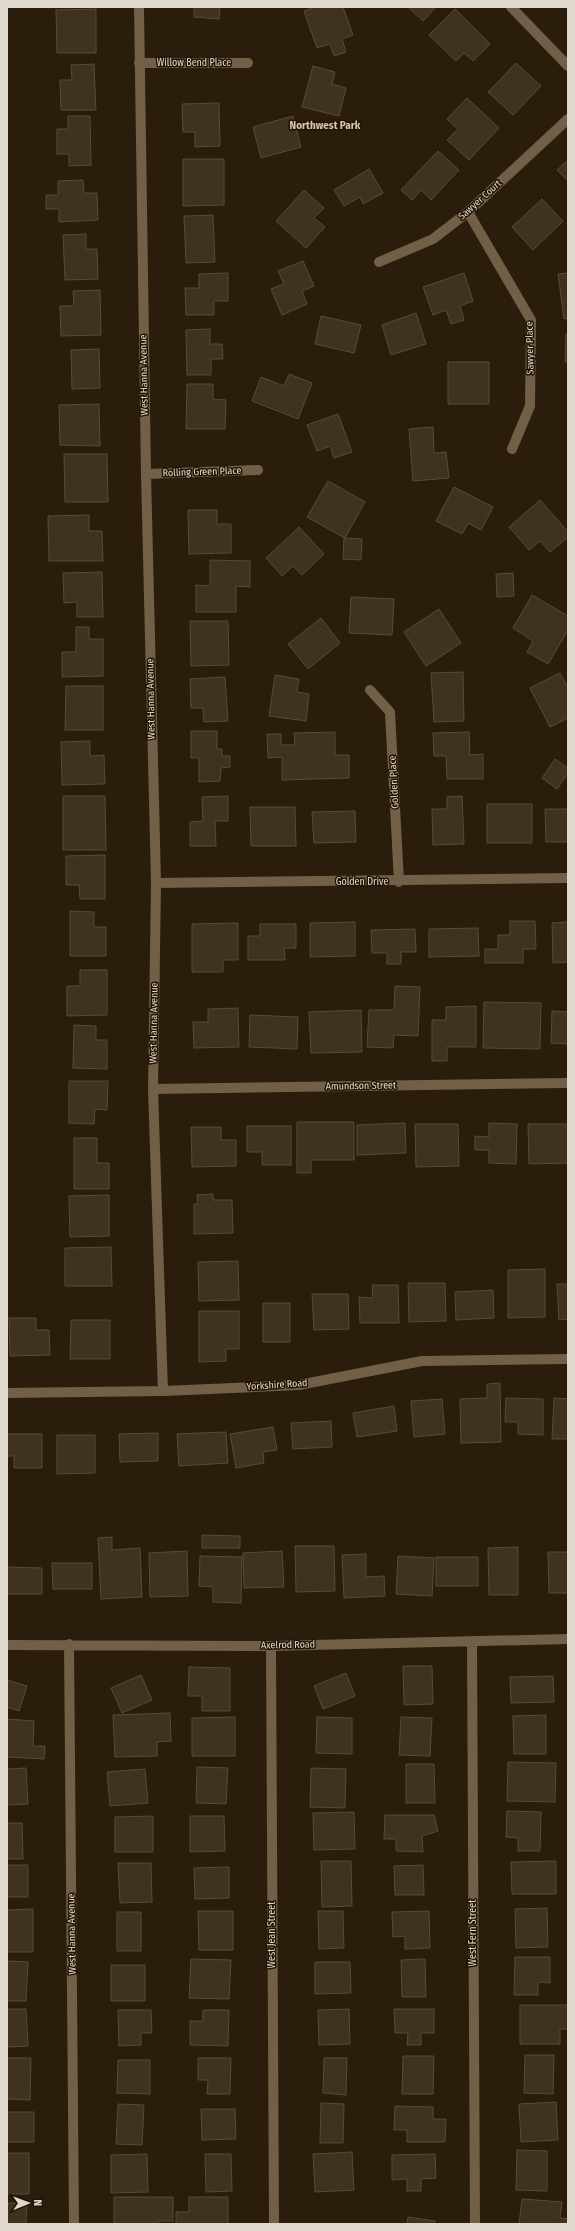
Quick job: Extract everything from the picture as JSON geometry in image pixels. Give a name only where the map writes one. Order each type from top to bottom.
[{"type":"street","name":"West Hanna Avenue","points":[[139,7],[146,474],[156,883],[153,1089],[163,1392]]},
{"type":"street","points":[[511,7],[568,66]]},
{"type":"street","name":"Willow Bend Place","points":[[139,64],[248,63]]},
{"type":"street","name":"Sawyer Court","points":[[379,262],[433,239],[468,212],[568,119]]},
{"type":"street","name":"Sawyer Place","points":[[468,212],[531,320],[530,406],[512,450]]},
{"type":"street","name":"Rolling Green Place","points":[[146,474],[258,470]]},
{"type":"street","name":"Golden Place","points":[[370,690],[390,712],[399,882]]},
{"type":"street","name":"Golden Drive","points":[[156,883],[399,882],[568,878]]},
{"type":"street","name":"Amundson Street","points":[[153,1089],[568,1083]]},
{"type":"street","name":"Yorkshire Road","points":[[7,1393],[163,1392],[299,1385],[422,1361],[568,1359]]},
{"type":"street","name":"Axelrod Road","points":[[7,1644],[271,1646],[568,1639]]},
{"type":"street","name":"West Fern Street","points":[[472,1642],[475,2224]]},
{"type":"street","name":"West Hanna Avenue","points":[[69,1644],[74,2224]]},
{"type":"street","name":"West Jean Street","points":[[271,1646],[274,2224]]},
{"type":"building","points":[[194,7],[220,7],[219,19],[194,17]]},
{"type":"building","points":[[315,7],[343,7],[353,35],[342,39],[346,52],[334,56],[330,44],[317,48],[304,11]]},
{"type":"building","points":[[408,7],[436,7],[423,21]]},
{"type":"building","points":[[96,9],[96,53],[57,53],[56,10]]},
{"type":"building","points":[[455,9],[490,44],[473,61],[464,53],[456,61],[429,35]]},
{"type":"building","points":[[516,63],[541,86],[513,115],[488,92]]},
{"type":"building","points":[[94,64],[96,110],[61,110],[60,80],[72,80],[71,65]]},
{"type":"building","points":[[313,66],[335,72],[332,84],[346,88],[339,116],[302,107]]},
{"type":"building","points":[[467,98],[499,128],[469,160],[447,140],[458,129],[447,119]]},
{"type":"building","points":[[219,103],[220,146],[195,147],[195,132],[183,132],[182,104]]},
{"type":"building","points":[[68,116],[90,116],[91,165],[69,166],[69,154],[57,154],[57,129],[68,129]]},
{"type":"building","points":[[293,116],[301,147],[261,158],[253,127]]},
{"type":"building","points":[[438,151],[459,170],[431,200],[421,190],[412,200],[401,190]]},
{"type":"building","points":[[183,159],[224,159],[224,205],[183,206]]},
{"type":"building","points":[[568,160],[568,181],[557,170]]},
{"type":"building","points":[[369,169],[383,193],[363,204],[360,197],[344,206],[334,190]]},
{"type":"building","points":[[83,180],[84,193],[97,193],[98,220],[59,222],[59,209],[46,209],[46,195],[58,195],[58,181]]},
{"type":"building","points":[[304,190],[324,208],[314,218],[325,227],[306,248],[276,221]]},
{"type":"building","points":[[542,199],[563,221],[533,250],[512,227]]},
{"type":"building","points":[[213,215],[215,262],[186,263],[184,216]]},
{"type":"building","points":[[86,234],[86,249],[97,249],[98,279],[65,280],[63,235]]},
{"type":"building","points":[[303,261],[314,286],[302,291],[307,304],[282,315],[271,289],[284,284],[278,271]]},
{"type":"building","points":[[228,273],[228,301],[214,301],[214,315],[186,315],[185,288],[199,288],[199,274]]},
{"type":"building","points":[[464,273],[473,301],[460,306],[464,320],[451,324],[446,310],[433,315],[423,287]]},
{"type":"building","points":[[568,273],[568,318],[564,319],[558,274]]},
{"type":"building","points":[[100,290],[101,335],[61,336],[60,306],[74,306],[73,291]]},
{"type":"building","points":[[416,313],[426,344],[391,355],[382,325]]},
{"type":"building","points":[[321,316],[361,325],[354,353],[315,344]]},
{"type":"building","points":[[210,329],[210,344],[222,344],[223,359],[211,359],[211,375],[187,375],[186,330]]},
{"type":"building","points":[[566,334],[568,334],[568,362],[565,362]]},
{"type":"building","points":[[99,349],[100,388],[72,389],[71,350]]},
{"type":"building","points":[[448,362],[489,362],[489,404],[448,404]]},
{"type":"building","points":[[289,374],[312,383],[298,419],[252,401],[261,377],[284,386]]},
{"type":"building","points":[[187,384],[213,384],[213,399],[226,400],[225,429],[186,429]]},
{"type":"building","points":[[99,404],[100,446],[60,445],[59,405]]},
{"type":"building","points":[[338,414],[352,452],[334,458],[330,446],[317,451],[307,425]]},
{"type":"building","points":[[433,427],[434,453],[446,452],[449,478],[413,481],[409,429]]},
{"type":"building","points":[[64,454],[107,454],[108,502],[65,502]]},
{"type":"building","points":[[328,481],[365,502],[345,538],[307,517]]},
{"type":"building","points":[[454,487],[493,507],[481,530],[468,523],[462,534],[436,521]]},
{"type":"building","points":[[540,500],[568,532],[568,537],[550,552],[540,541],[529,550],[509,527]]},
{"type":"building","points":[[188,510],[217,510],[217,524],[231,524],[231,553],[189,554]]},
{"type":"building","points":[[89,515],[89,531],[102,531],[103,561],[49,561],[48,516]]},
{"type":"building","points":[[299,527],[324,554],[302,575],[293,566],[282,576],[266,558]]},
{"type":"building","points":[[344,538],[362,539],[361,560],[343,559]]},
{"type":"building","points":[[210,560],[250,561],[250,587],[236,586],[236,612],[196,612],[196,585],[210,586]]},
{"type":"building","points":[[102,572],[103,617],[77,617],[77,602],[64,603],[63,573]]},
{"type":"building","points":[[513,573],[514,596],[497,597],[496,574]]},
{"type":"building","points":[[532,595],[568,616],[568,630],[548,664],[527,652],[533,641],[513,628]]},
{"type":"building","points":[[351,597],[394,599],[392,635],[349,633]]},
{"type":"building","points":[[439,609],[461,643],[426,666],[404,632]]},
{"type":"building","points":[[321,618],[340,643],[308,669],[288,644]]},
{"type":"building","points":[[190,621],[228,621],[229,665],[191,666]]},
{"type":"building","points":[[76,627],[89,627],[89,639],[103,639],[103,676],[62,677],[62,652],[76,652]]},
{"type":"building","points":[[463,672],[464,721],[434,722],[431,673]]},
{"type":"building","points":[[560,673],[568,688],[568,718],[550,727],[530,688]]},
{"type":"building","points":[[275,675],[299,679],[297,692],[309,694],[306,721],[269,716]]},
{"type":"building","points":[[225,677],[228,721],[204,722],[203,708],[191,708],[190,679]]},
{"type":"building","points":[[66,686],[103,686],[103,730],[65,730]]},
{"type":"building","points":[[191,731],[217,731],[217,749],[222,749],[222,756],[230,756],[230,767],[221,768],[220,781],[199,782],[199,758],[191,758]]},
{"type":"building","points":[[335,732],[335,755],[349,755],[349,778],[282,780],[282,757],[268,758],[267,734],[281,734],[281,745],[295,745],[294,733]]},
{"type":"building","points":[[469,732],[470,755],[483,754],[483,779],[447,779],[446,756],[434,756],[433,733]]},
{"type":"building","points":[[90,741],[90,756],[104,755],[105,784],[62,785],[61,742]]},
{"type":"building","points":[[555,759],[568,768],[568,773],[557,789],[542,778]]},
{"type":"building","points":[[63,796],[105,796],[106,850],[63,850]]},
{"type":"building","points":[[228,796],[228,821],[215,821],[216,846],[190,846],[190,822],[203,821],[202,797]]},
{"type":"building","points":[[462,796],[464,844],[433,845],[432,809],[447,809],[447,797]]},
{"type":"building","points":[[487,804],[532,804],[532,843],[487,843]]},
{"type":"building","points":[[250,807],[295,807],[296,846],[251,846]]},
{"type":"building","points":[[545,809],[568,809],[568,842],[546,842]]},
{"type":"building","points":[[355,811],[356,842],[314,843],[312,812]]},
{"type":"building","points":[[105,855],[105,899],[80,899],[79,885],[66,885],[66,856]]},
{"type":"building","points":[[70,911],[94,912],[94,927],[106,927],[106,956],[70,956]]},
{"type":"building","points":[[510,921],[535,921],[536,949],[523,949],[523,963],[485,963],[485,949],[498,949],[498,935],[510,935]]},
{"type":"building","points":[[355,922],[355,956],[310,957],[310,923]]},
{"type":"building","points":[[568,922],[568,962],[553,963],[552,923]]},
{"type":"building","points":[[238,923],[238,960],[223,960],[223,972],[192,972],[192,924]]},
{"type":"building","points":[[260,924],[296,924],[296,948],[284,948],[285,960],[248,960],[248,936],[260,936]]},
{"type":"building","points":[[478,928],[479,956],[429,957],[429,929]]},
{"type":"building","points":[[415,929],[416,952],[401,952],[401,964],[387,964],[387,953],[372,953],[371,930]]},
{"type":"building","points":[[80,970],[107,970],[107,1015],[67,1016],[67,986],[80,986]]},
{"type":"building","points":[[395,986],[420,987],[418,1036],[394,1035],[393,1048],[367,1047],[369,1010],[394,1010]]},
{"type":"building","points":[[484,1002],[541,1003],[540,1049],[483,1048]]},
{"type":"building","points":[[476,1006],[476,1047],[447,1047],[447,1061],[432,1061],[432,1020],[446,1020],[446,1007]]},
{"type":"building","points":[[238,1008],[239,1047],[194,1048],[193,1022],[208,1022],[208,1009]]},
{"type":"building","points":[[361,1010],[362,1052],[311,1053],[309,1012]]},
{"type":"building","points":[[552,1011],[568,1012],[568,1044],[551,1043]]},
{"type":"building","points":[[250,1015],[298,1017],[297,1049],[249,1047]]},
{"type":"building","points":[[74,1025],[96,1026],[96,1040],[107,1040],[107,1069],[73,1068]]},
{"type":"building","points":[[69,1081],[108,1081],[107,1110],[95,1109],[94,1124],[69,1123]]},
{"type":"building","points":[[297,1122],[354,1122],[354,1160],[311,1160],[311,1173],[297,1173]]},
{"type":"building","points":[[405,1123],[406,1153],[357,1155],[357,1125]]},
{"type":"building","points":[[489,1123],[517,1124],[516,1164],[489,1163],[489,1150],[475,1150],[475,1136],[489,1137]]},
{"type":"building","points":[[415,1124],[458,1124],[459,1166],[416,1167]]},
{"type":"building","points":[[528,1124],[568,1124],[568,1163],[529,1164]]},
{"type":"building","points":[[247,1126],[291,1126],[291,1165],[262,1165],[262,1152],[247,1152]]},
{"type":"building","points":[[191,1127],[221,1127],[221,1140],[236,1140],[236,1166],[192,1167]]},
{"type":"building","points":[[74,1138],[97,1138],[97,1163],[109,1163],[109,1189],[74,1189]]},
{"type":"building","points":[[213,1194],[213,1200],[232,1200],[233,1233],[194,1234],[194,1204],[198,1204],[197,1195]]},
{"type":"building","points":[[109,1195],[109,1236],[70,1237],[69,1196]]},
{"type":"building","points":[[111,1247],[112,1286],[65,1286],[65,1248]]},
{"type":"building","points":[[238,1261],[239,1300],[199,1301],[198,1262]]},
{"type":"building","points":[[545,1269],[545,1317],[508,1318],[508,1270]]},
{"type":"building","points":[[408,1283],[445,1283],[446,1321],[409,1322]]},
{"type":"building","points":[[557,1284],[568,1284],[568,1319],[559,1320]]},
{"type":"building","points":[[372,1285],[398,1285],[399,1323],[360,1323],[359,1297],[373,1298]]},
{"type":"building","points":[[493,1290],[494,1318],[456,1320],[455,1292]]},
{"type":"building","points":[[312,1294],[348,1294],[349,1329],[314,1330]]},
{"type":"building","points":[[263,1303],[290,1303],[290,1342],[263,1342]]},
{"type":"building","points":[[199,1311],[239,1311],[239,1349],[226,1349],[226,1361],[199,1362]]},
{"type":"building","points":[[9,1318],[36,1318],[36,1330],[49,1330],[50,1355],[10,1356]]},
{"type":"building","points":[[71,1320],[110,1320],[110,1359],[70,1359]]},
{"type":"building","points":[[500,1383],[501,1442],[461,1443],[460,1399],[487,1398],[487,1384]]},
{"type":"building","points":[[506,1398],[543,1399],[543,1435],[518,1434],[518,1422],[505,1422]]},
{"type":"building","points":[[554,1398],[568,1399],[568,1439],[552,1439]]},
{"type":"building","points":[[442,1399],[445,1434],[414,1437],[411,1401]]},
{"type":"building","points":[[394,1406],[397,1431],[357,1437],[353,1413]]},
{"type":"building","points":[[331,1421],[332,1447],[293,1449],[291,1423]]},
{"type":"building","points":[[273,1427],[277,1450],[263,1452],[264,1463],[236,1468],[230,1434]]},
{"type":"building","points":[[226,1432],[228,1463],[179,1466],[177,1434]]},
{"type":"building","points":[[158,1433],[158,1461],[120,1462],[119,1434]]},
{"type":"building","points":[[7,1434],[42,1434],[42,1468],[14,1468],[14,1456],[7,1456]]},
{"type":"building","points":[[57,1435],[95,1435],[95,1473],[57,1474]]},
{"type":"building","points":[[202,1535],[240,1536],[240,1548],[202,1548]]},
{"type":"building","points":[[112,1537],[112,1550],[140,1548],[142,1597],[101,1599],[98,1538]]},
{"type":"building","points":[[295,1546],[334,1546],[335,1591],[296,1592]]},
{"type":"building","points":[[518,1547],[518,1595],[489,1595],[488,1548]]},
{"type":"building","points":[[187,1551],[188,1596],[150,1597],[149,1553]]},
{"type":"building","points":[[282,1551],[284,1587],[244,1588],[243,1553]]},
{"type":"building","points":[[548,1552],[568,1552],[568,1593],[549,1593]]},
{"type":"building","points":[[366,1554],[366,1577],[384,1576],[385,1596],[344,1598],[342,1555]]},
{"type":"building","points":[[200,1556],[242,1557],[241,1603],[213,1602],[213,1587],[199,1586]]},
{"type":"building","points":[[398,1556],[434,1558],[432,1596],[396,1594]]},
{"type":"building","points":[[436,1557],[478,1557],[478,1586],[436,1586]]},
{"type":"building","points":[[52,1563],[92,1563],[92,1589],[53,1589]]},
{"type":"building","points":[[7,1567],[42,1568],[42,1594],[7,1594]]},
{"type":"building","points":[[403,1666],[432,1666],[433,1704],[404,1705]]},
{"type":"building","points":[[189,1667],[230,1668],[230,1711],[202,1711],[202,1696],[188,1696]]},
{"type":"building","points":[[346,1673],[355,1696],[323,1709],[314,1686]]},
{"type":"building","points":[[141,1675],[152,1700],[122,1713],[111,1688]]},
{"type":"building","points":[[553,1676],[554,1702],[511,1703],[510,1677]]},
{"type":"building","points":[[7,1680],[27,1686],[19,1711],[7,1707]]},
{"type":"building","points":[[170,1713],[171,1741],[157,1742],[157,1756],[115,1757],[113,1715]]},
{"type":"building","points":[[546,1715],[546,1754],[514,1754],[513,1716]]},
{"type":"building","points":[[235,1717],[235,1756],[192,1756],[192,1718]]},
{"type":"building","points":[[317,1717],[352,1718],[352,1754],[316,1753]]},
{"type":"building","points":[[401,1717],[432,1718],[430,1756],[399,1755]]},
{"type":"building","points":[[7,1719],[34,1721],[33,1746],[45,1746],[44,1759],[7,1757]]},
{"type":"building","points":[[508,1762],[556,1763],[555,1802],[507,1801]]},
{"type":"building","points":[[406,1764],[434,1764],[435,1803],[406,1803]]},
{"type":"building","points":[[197,1767],[228,1768],[226,1804],[196,1803]]},
{"type":"building","points":[[26,1768],[28,1804],[7,1805],[7,1769]]},
{"type":"building","points":[[311,1768],[346,1769],[345,1808],[310,1807]]},
{"type":"building","points":[[145,1769],[148,1803],[110,1806],[107,1772]]},
{"type":"building","points":[[507,1811],[541,1812],[540,1851],[518,1851],[518,1838],[506,1837]]},
{"type":"building","points":[[354,1812],[355,1849],[314,1850],[313,1813]]},
{"type":"building","points":[[385,1815],[434,1815],[438,1831],[422,1836],[423,1852],[396,1851],[396,1839],[384,1839]]},
{"type":"building","points":[[153,1816],[153,1852],[115,1852],[115,1817]]},
{"type":"building","points":[[190,1816],[224,1816],[225,1851],[190,1852]]},
{"type":"building","points":[[7,1823],[22,1823],[23,1859],[7,1859]]},
{"type":"building","points":[[321,1861],[351,1861],[352,1906],[322,1907]]},
{"type":"building","points":[[556,1861],[556,1894],[512,1894],[511,1862]]},
{"type":"building","points":[[118,1863],[151,1863],[152,1902],[120,1903]]},
{"type":"building","points":[[7,1865],[28,1865],[28,1897],[7,1897]]},
{"type":"building","points":[[423,1865],[424,1895],[395,1895],[394,1866]]},
{"type":"building","points":[[229,1867],[229,1898],[195,1899],[194,1868]]},
{"type":"building","points":[[547,1908],[548,1947],[516,1948],[515,1909]]},
{"type":"building","points":[[33,1909],[33,1952],[7,1952],[7,1910]]},
{"type":"building","points":[[198,1911],[233,1911],[233,1950],[199,1950]]},
{"type":"building","points":[[318,1911],[343,1911],[344,1948],[319,1949]]},
{"type":"building","points":[[429,1911],[430,1948],[405,1949],[405,1936],[393,1937],[392,1912]]},
{"type":"building","points":[[117,1912],[141,1912],[141,1951],[117,1951]]},
{"type":"building","points":[[515,1957],[550,1957],[550,1983],[538,1982],[538,1995],[514,1995]]},
{"type":"building","points":[[191,1959],[231,1960],[229,1999],[189,1998]]},
{"type":"building","points":[[425,1959],[426,1997],[402,1997],[401,1960]]},
{"type":"building","points":[[7,1961],[28,1962],[26,2001],[7,2001]]},
{"type":"building","points":[[315,1962],[350,1962],[351,1993],[315,1994]]},
{"type":"building","points":[[111,1965],[145,1965],[145,2001],[111,2001]]},
{"type":"building","points":[[520,2005],[568,2005],[568,2029],[560,2029],[560,2044],[520,2044]]},
{"type":"building","points":[[7,2009],[26,2009],[28,2046],[7,2047]]},
{"type":"building","points":[[349,2009],[350,2044],[319,2045],[318,2010]]},
{"type":"building","points":[[394,2009],[434,2009],[434,2033],[421,2033],[421,2045],[407,2045],[408,2033],[395,2033]]},
{"type":"building","points":[[118,2010],[151,2010],[152,2033],[141,2033],[141,2045],[119,2046]]},
{"type":"building","points":[[203,2010],[229,2010],[228,2046],[190,2045],[190,2021],[203,2021]]},
{"type":"building","points":[[525,2055],[554,2055],[553,2094],[524,2093]]},
{"type":"building","points":[[403,2056],[434,2056],[433,2094],[402,2094]]},
{"type":"building","points":[[7,2058],[31,2058],[30,2100],[7,2099]]},
{"type":"building","points":[[198,2058],[231,2058],[230,2094],[207,2094],[208,2080],[198,2080]]},
{"type":"building","points":[[324,2058],[347,2058],[346,2095],[323,2093]]},
{"type":"building","points":[[118,2060],[150,2060],[150,2094],[117,2093]]},
{"type":"building","points":[[556,2102],[558,2140],[521,2142],[519,2104]]},
{"type":"building","points":[[321,2103],[344,2104],[343,2143],[320,2143]]},
{"type":"building","points":[[118,2104],[144,2105],[142,2145],[116,2144]]},
{"type":"building","points":[[395,2106],[433,2107],[433,2119],[446,2119],[445,2142],[407,2142],[407,2130],[394,2130]]},
{"type":"building","points":[[201,2109],[235,2109],[236,2139],[202,2140]]},
{"type":"building","points":[[7,2112],[34,2112],[34,2142],[7,2142]]},
{"type":"building","points":[[517,2150],[547,2151],[547,2191],[516,2190]]},
{"type":"building","points":[[352,2152],[354,2190],[315,2192],[313,2154]]},
{"type":"building","points":[[7,2153],[29,2153],[29,2194],[7,2194]]},
{"type":"building","points":[[147,2154],[148,2192],[111,2193],[111,2155]]},
{"type":"building","points":[[205,2154],[231,2154],[232,2191],[206,2192]]},
{"type":"building","points":[[435,2154],[436,2178],[421,2179],[421,2191],[407,2191],[407,2179],[392,2180],[392,2155]]},
{"type":"building","points":[[114,2197],[173,2197],[173,2221],[158,2221],[158,2224],[114,2224]]},
{"type":"building","points":[[189,2197],[228,2197],[228,2224],[176,2224],[176,2212],[189,2212]]},
{"type":"building","points":[[522,2199],[562,2202],[560,2218],[568,2219],[568,2224],[519,2224]]},
{"type":"building","points":[[7,2203],[27,2203],[26,2224],[7,2224]]},
{"type":"building","points":[[408,2217],[435,2221],[434,2224],[407,2224]]},
{"type":"district","name":"Northwest Park","points":[[325,125]]}]
